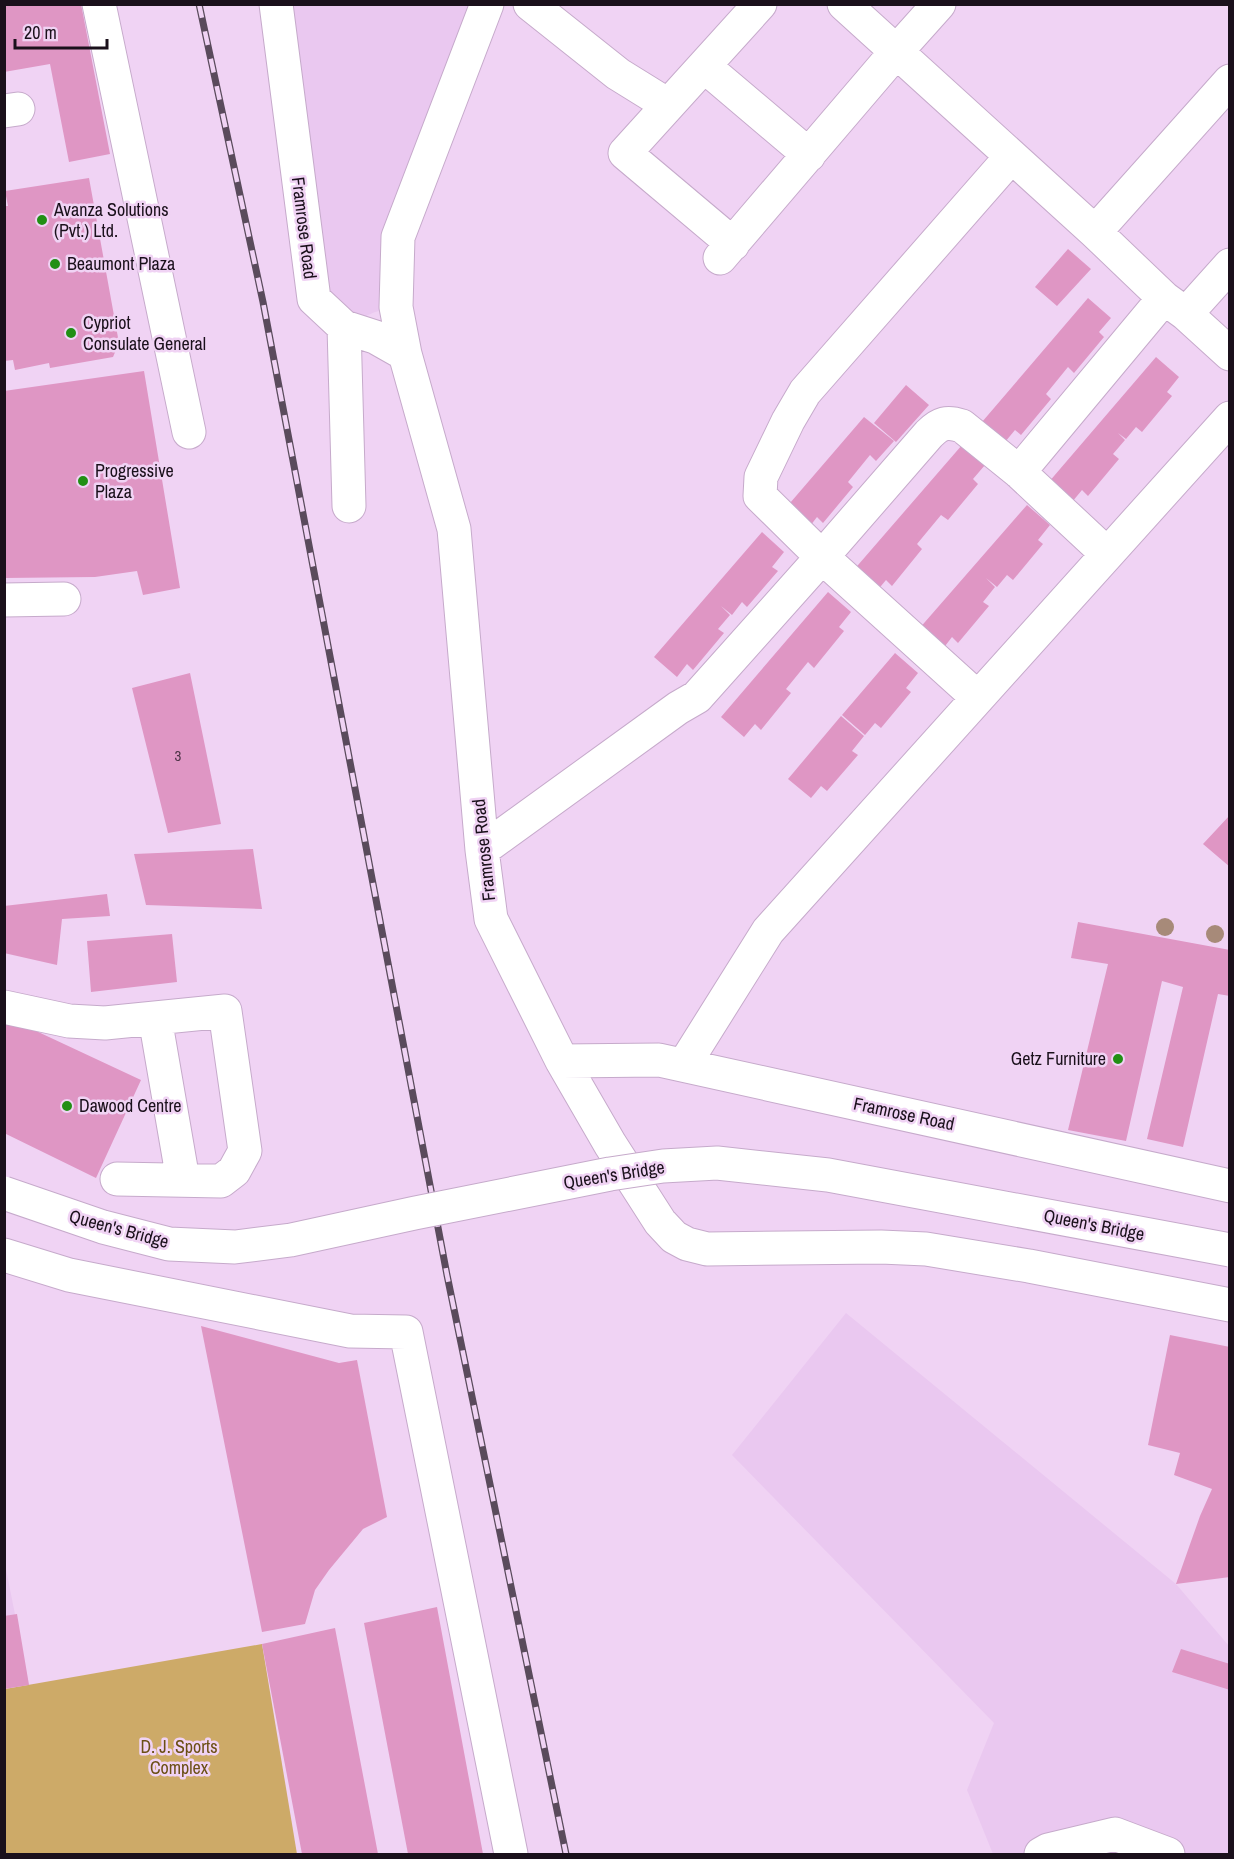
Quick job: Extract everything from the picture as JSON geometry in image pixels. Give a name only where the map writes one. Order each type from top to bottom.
[{"type":"main road","points":[[99,4],[189,432]]},
{"type":"main road","name":"Framrose Road","points":[[276,4],[314,299],[344,327],[375,337],[405,354],[454,529],[482,850],[491,919],[562,1061],[659,1060],[1230,1185]]},
{"type":"main road","points":[[405,354],[396,307],[398,237],[487,4]]},
{"type":"main road","points":[[530,4],[618,74],[668,105]]},
{"type":"main road","points":[[760,4],[625,153],[726,251],[939,4]]},
{"type":"main road","points":[[844,4],[1230,354]]},
{"type":"main road","points":[[704,66],[809,154]]},
{"type":"main road","points":[[1095,232],[1230,81]]},
{"type":"main road","points":[[978,698],[822,556],[760,495],[761,477],[776,443],[805,392],[1011,157]]},
{"type":"main road","points":[[1019,472],[1175,306],[1230,265]]},
{"type":"main road","points":[[344,327],[349,506]]},
{"type":"main road","points":[[684,1065],[768,931],[1230,418]]},
{"type":"main road","points":[[482,850],[678,708],[697,697],[940,424],[952,423],[962,426],[1019,472],[1107,554]]},
{"type":"main road","points":[[4,600],[64,599]]},
{"type":"main road","points":[[4,1007],[69,1021],[105,1023],[225,1011],[245,1151],[234,1171],[221,1181],[117,1179]]},
{"type":"main road","points":[[155,1018],[183,1180]]},
{"type":"main road","points":[[562,1061],[610,1144],[660,1222],[674,1237],[687,1244],[707,1249],[926,1248],[1230,1305]]},
{"type":"main road","name":"Queen's Bridge","points":[[4,1193],[103,1227],[169,1244],[235,1247],[291,1240],[610,1174],[663,1166],[717,1163],[828,1175],[1230,1250]]},
{"type":"main road","points":[[4,1254],[69,1275],[350,1331],[406,1332],[511,1854]]},
{"type":"main road","points":[[1041,1854],[1048,1850],[1115,1833],[1168,1854]]},
{"type":"shaded area","points":[[277,5],[488,5],[398,237],[396,307],[375,312],[343,326],[314,299]]},
{"type":"shaded area","points":[[846,1313],[1176,1584],[1229,1646],[1229,1854],[993,1854],[967,1790],[994,1723],[732,1455]]},
{"type":"shaded area","points":[[4,1559],[29,1685],[5,1689],[4,1689]]},
{"type":"green space","name":"D. J. Sports Complex","points":[[262,1644],[297,1854],[5,1854],[5,1689]]},
{"type":"building","points":[[4,4],[81,4],[110,154],[69,162],[50,64],[4,72]]},
{"type":"building","name":"Beaumont Plaza","points":[[89,178],[119,343],[113,357],[50,368],[49,363],[15,370],[13,360],[4,361],[4,206],[8,206],[5,191]]},
{"type":"building","points":[[1068,249],[1091,269],[1057,306],[1035,287]]},
{"type":"building","points":[[1088,298],[1111,318],[1099,332],[1104,337],[1074,373],[1068,367],[1046,394],[1051,399],[1021,435],[1015,430],[1005,442],[982,422]]},
{"type":"building","points":[[1156,357],[1179,377],[1167,392],[1172,396],[1142,432],[1136,427],[1126,439],[1118,433],[1125,440],[1113,454],[1119,459],[1088,496],[1082,490],[1072,502],[1048,483]]},
{"type":"building","name":"Progressive Plaza","points":[[144,371],[180,588],[143,595],[137,571],[95,577],[4,578],[4,391]]},
{"type":"building","points":[[906,385],[929,405],[896,442],[874,423]]},
{"type":"building","points":[[864,417],[894,441],[876,461],[870,455],[848,482],[853,487],[823,523],[817,517],[807,530],[784,510]]},
{"type":"building","points":[[962,445],[985,465],[973,479],[978,484],[948,520],[941,515],[917,544],[922,549],[892,586],[886,580],[876,592],[852,572]]},
{"type":"building","points":[[1027,505],[1050,525],[1038,540],[1043,544],[1013,580],[1007,575],[997,587],[986,578],[995,587],[983,602],[989,606],[958,643],[952,637],[942,650],[918,630]]},
{"type":"building","points":[[762,532],[784,552],[772,567],[778,571],[747,607],[742,602],[732,615],[721,606],[730,615],[718,629],[724,633],[693,670],[687,664],[677,677],[654,657]]},
{"type":"building","points":[[828,592],[851,612],[839,627],[844,631],[814,668],[808,662],[786,689],[791,693],[761,730],[755,724],[744,737],[721,717]]},
{"type":"building","points":[[895,653],[918,673],[906,688],[911,692],[881,728],[875,723],[865,735],[842,715]]},
{"type":"building","points":[[190,673],[221,824],[168,833],[132,688]]},
{"type":"building","points":[[841,716],[864,736],[852,751],[858,755],[827,791],[821,786],[811,798],[788,779]]},
{"type":"building","points":[[1230,815],[1230,867],[1203,844]]},
{"type":"building","points":[[253,849],[262,909],[146,905],[134,854]]},
{"type":"building","points":[[107,894],[110,916],[62,919],[57,965],[4,953],[4,906]]},
{"type":"building","points":[[1078,922],[1230,950],[1230,996],[1218,994],[1183,1147],[1147,1139],[1183,987],[1162,981],[1126,1141],[1068,1130],[1108,964],[1071,958]]},
{"type":"building","points":[[172,934],[177,982],[91,992],[87,941]]},
{"type":"building","name":"Dawood Centre","points":[[4,1016],[141,1080],[96,1178],[4,1133]]},
{"type":"building","points":[[201,1326],[339,1363],[357,1360],[387,1517],[363,1529],[329,1570],[315,1590],[305,1624],[262,1632]]},
{"type":"building","points":[[1170,1335],[1230,1347],[1230,1577],[1176,1584],[1212,1489],[1174,1475],[1180,1453],[1148,1445]]},
{"type":"building","points":[[437,1607],[483,1854],[408,1854],[364,1623]]},
{"type":"building","points":[[17,1614],[29,1685],[4,1689],[4,1616]]},
{"type":"building","points":[[335,1628],[378,1854],[302,1854],[262,1644]]},
{"type":"building","points":[[1181,1649],[1230,1664],[1230,1690],[1172,1672]]},
{"type":"railway","points":[[199,4],[263,302],[447,1275],[566,1854]]},
{"type":"place","name":"Avanza Solutions (Pvt.) Ltd.","points":[[42,220]]},
{"type":"place","name":"Beaumont Plaza","points":[[55,264]]},
{"type":"place","name":"Cypriot Consulate General","points":[[71,333]]},
{"type":"place","name":"Progressive Plaza","points":[[83,481]]},
{"type":"place","name":"Getz Furniture","points":[[1118,1059]]},
{"type":"place","name":"Dawood Centre","points":[[67,1106]]}]
